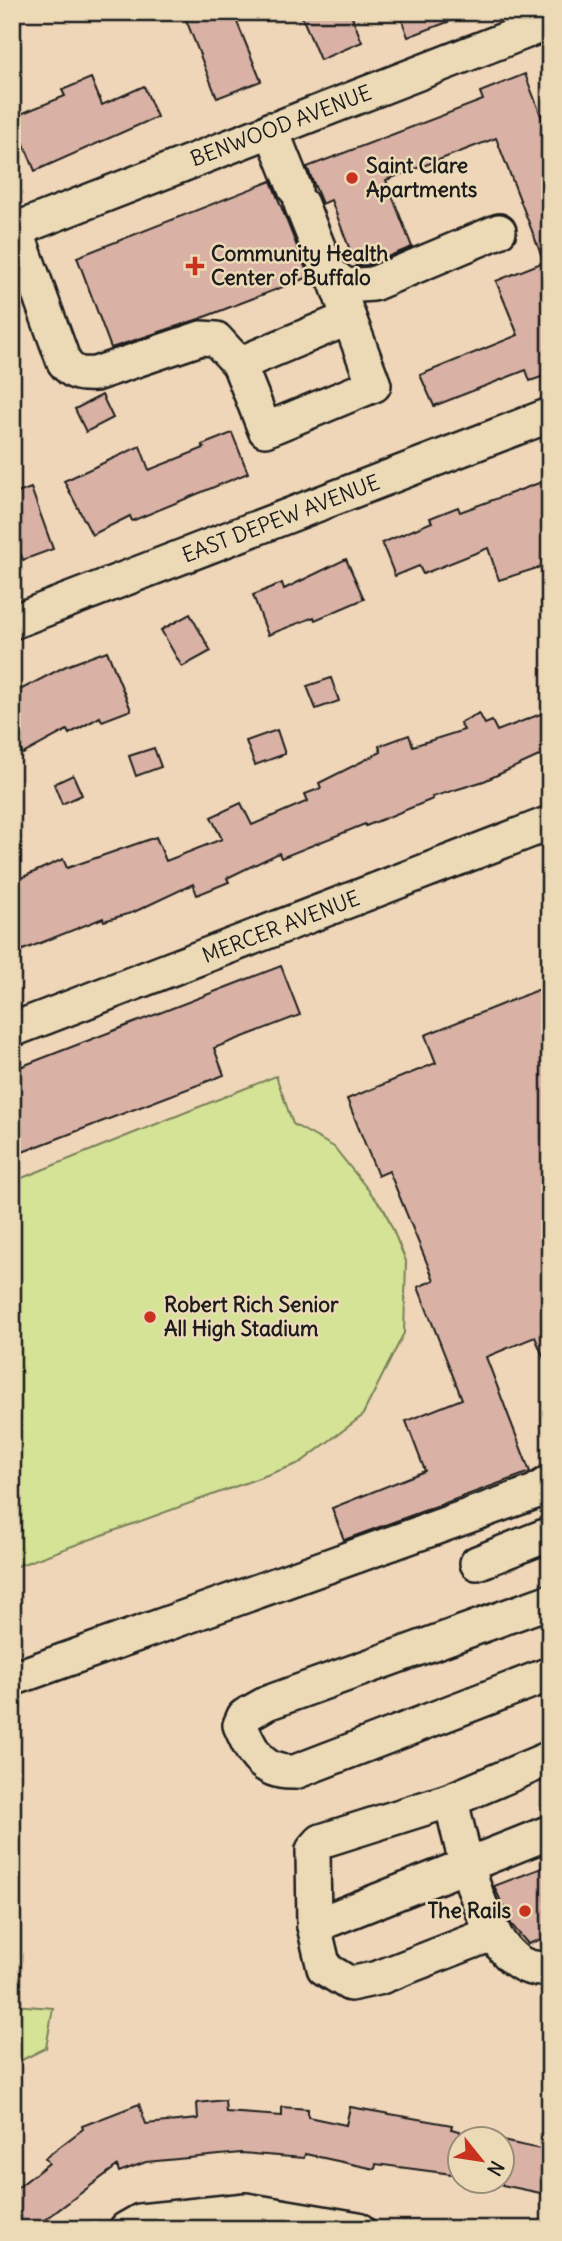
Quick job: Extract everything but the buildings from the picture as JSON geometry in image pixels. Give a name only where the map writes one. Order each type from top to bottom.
[{"type":"street","name":"BENWOOD AVENUE","points":[[14,230],[550,22]]},
{"type":"street","points":[[271,129],[328,272],[346,286],[373,284],[499,231]]},
{"type":"street","points":[[14,230],[64,362],[71,370],[80,375],[94,374],[201,338],[216,339],[239,364],[265,430],[374,385],[335,280]]},
{"type":"street","points":[[239,364],[349,318]]},
{"type":"street","name":"EAST DEPEW AVENUE","points":[[12,622],[550,415]]},
{"type":"street","name":"MERCER AVENUE","points":[[12,1030],[550,824]]},
{"type":"street","points":[[12,1679],[536,1492],[550,1482]]},
{"type":"street","points":[[477,1563],[550,1534]]},
{"type":"street","points":[[550,1601],[267,1703],[244,1716],[240,1725],[255,1759],[275,1771],[295,1772],[550,1674]]},
{"type":"street","points":[[494,1933],[378,1978],[350,1984],[324,1968],[314,1926],[313,1850],[321,1841],[451,1800],[550,1758]]},
{"type":"street","points":[[451,1800],[467,1866],[494,1933],[511,1958],[529,1970],[550,1967]]},
{"type":"street","points":[[314,1926],[550,1832]]},
{"type":"street","points":[[126,2229],[141,2221],[246,2210],[358,2229]]},
{"type":"green space","points":[[276,1076],[293,1124],[334,1147],[385,1211],[406,1261],[404,1333],[362,1416],[300,1463],[12,1568],[12,1182]]},
{"type":"green space","points":[[12,2005],[53,2008],[46,2048],[12,2065]]},
{"type":"place","name":"Saint Clare Apartments","points":[[352,178]]},
{"type":"place","name":"Community Health Center of Buffalo","points":[[195,266]]},
{"type":"place","name":"Robert Rich Senior All High Stadium","points":[[150,1317]]},
{"type":"place","name":"The Rails","points":[[525,1911]]}]
